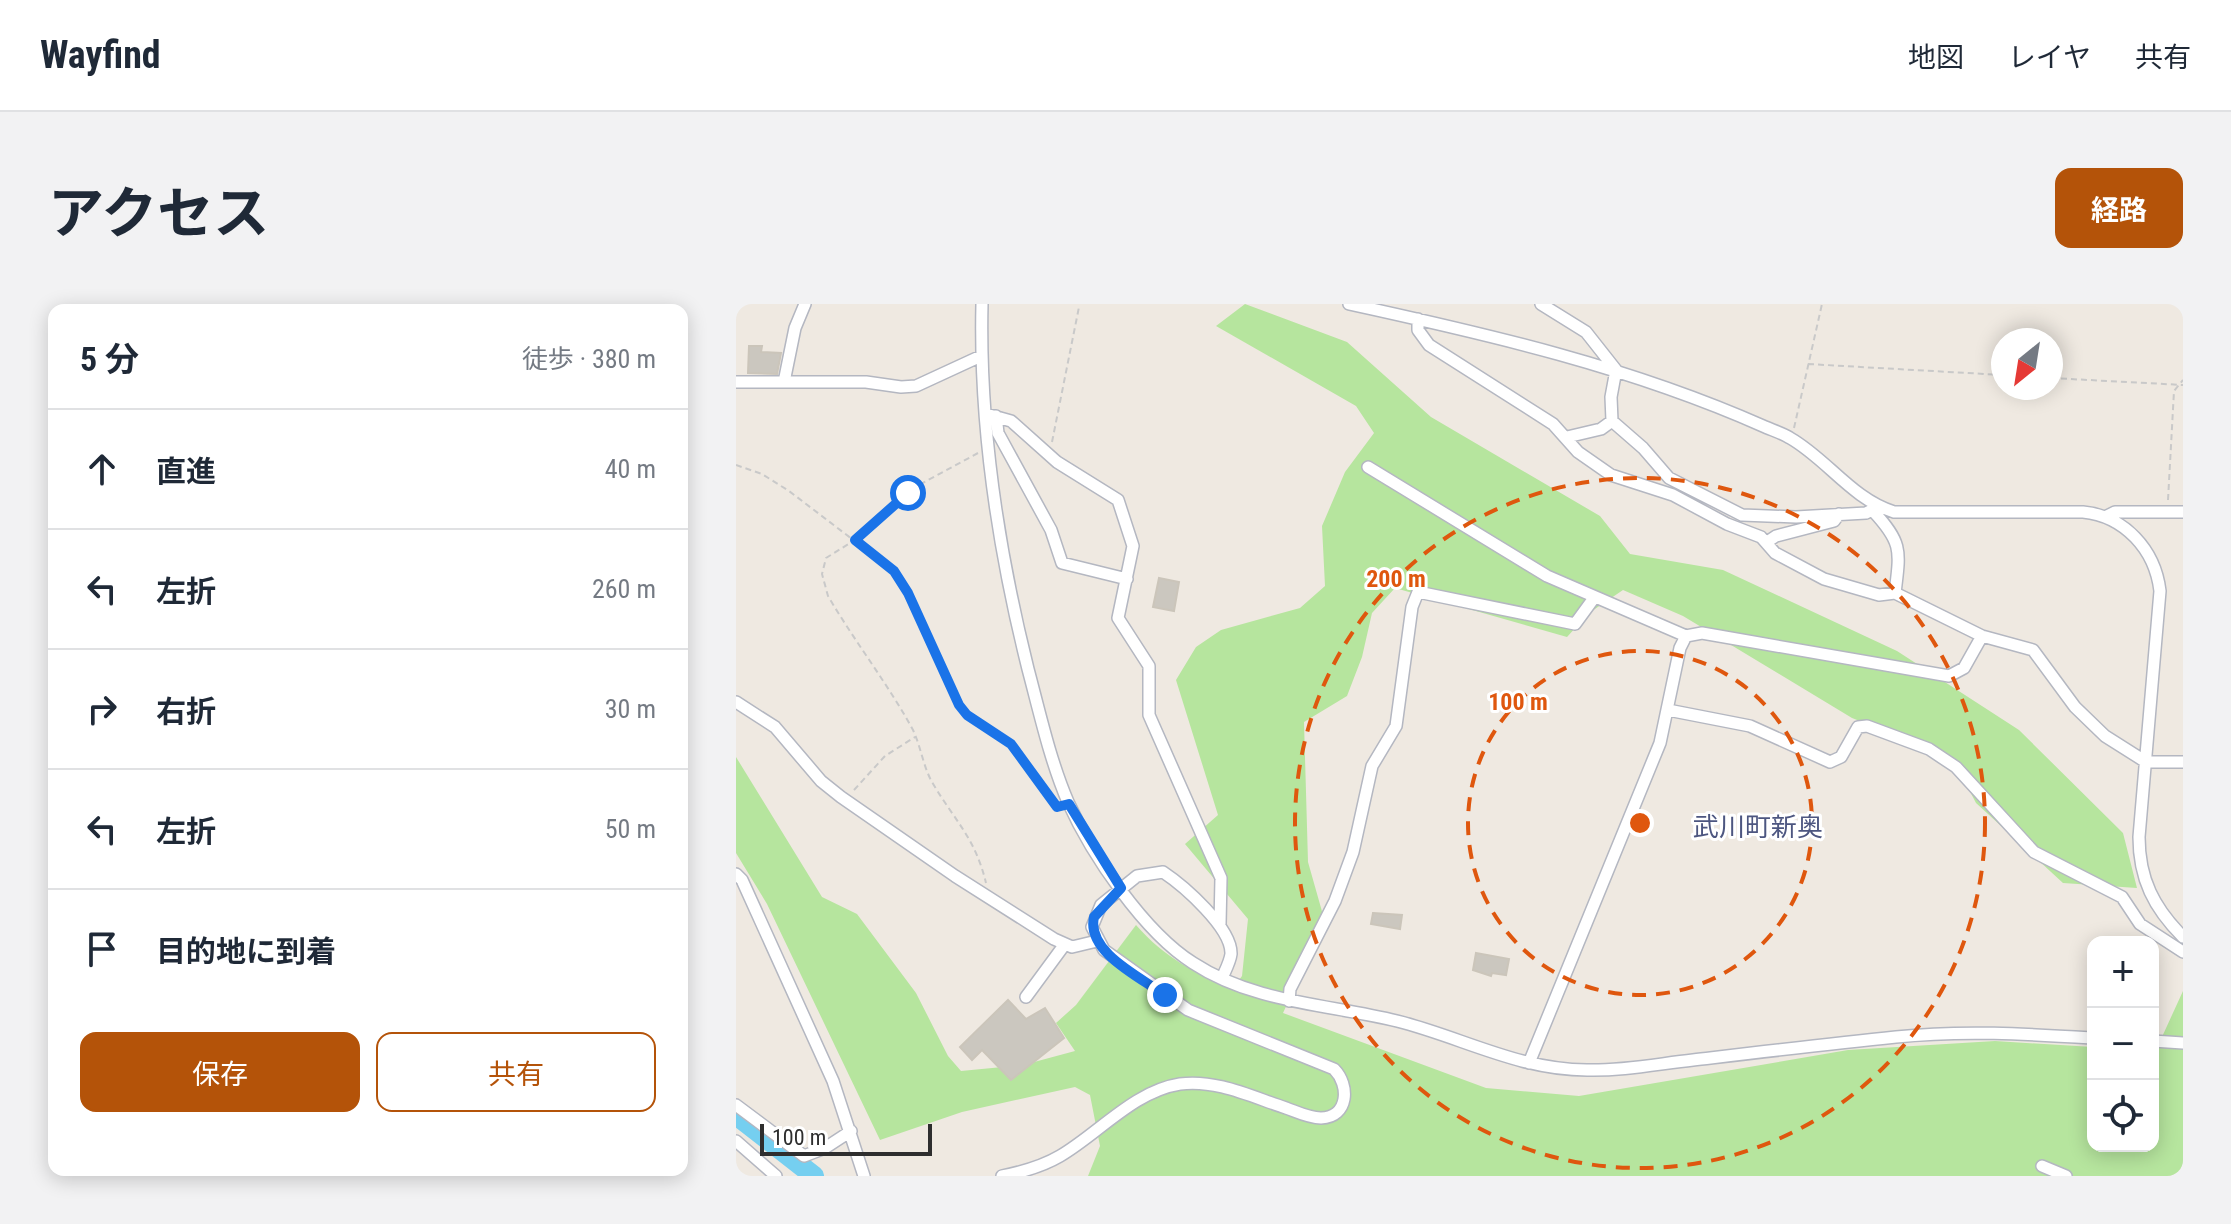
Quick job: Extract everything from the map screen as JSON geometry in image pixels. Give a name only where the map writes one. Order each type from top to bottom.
[{"type":"street","points":[[784,382],[795,328],[805,304]]},
{"type":"street","points":[[982,304],[981,356],[991,415],[1051,530],[1062,563],[1127,579]]},
{"type":"street","points":[[1349,304],[1370,306],[1546,348],[1616,370],[1791,438],[1876,509],[1895,534],[1900,550],[1895,593]]},
{"type":"street","points":[[1541,304],[1586,332],[1616,370],[1611,397],[1612,421],[1643,448],[1669,478],[1742,515],[1767,518],[1876,509],[1894,512],[2083,512],[2107,516],[2137,539],[2159,577],[2161,602],[2139,837],[2141,867],[2153,902],[2183,937]]},
{"type":"street","points":[[1418,319],[1418,330],[1429,345],[1553,424],[1578,452],[1611,475],[1673,495],[1767,542],[1775,553],[1824,579],[1879,595],[1895,593],[1982,636],[2033,650],[2075,707],[2105,736],[2146,762],[2183,762]]},
{"type":"street","points":[[736,382],[916,386],[981,356]]},
{"type":"street","points":[[991,415],[1011,421],[1045,453],[1118,500],[1133,546],[1118,618],[1149,666],[1149,715],[1221,878],[1220,924]]},
{"type":"street","points":[[991,415],[988,451],[1010,594],[1050,751],[1069,804],[1121,888],[1173,948],[1222,978],[1289,1001],[1399,1021],[1551,1068],[1610,1070],[1958,1032],[2087,1038]]},
{"type":"street","points":[[1567,437],[1601,429],[1612,421]]},
{"type":"street","points":[[1368,467],[1547,576],[1686,636],[1702,633],[1949,676],[1964,668],[1982,636]]},
{"type":"street","points":[[2107,516],[2115,512],[2167,509],[2183,512]]},
{"type":"street","points":[[1767,542],[1776,536],[1834,521],[1839,514]]},
{"type":"street","points":[[1289,1001],[1290,989],[1335,901],[1353,852],[1372,766],[1396,726],[1412,607],[1418,592],[1575,624],[1594,598]]},
{"type":"street","points":[[1529,1063],[1660,743],[1680,648],[1686,636]]},
{"type":"street","points":[[736,702],[775,727],[821,781],[845,800],[985,895],[1072,947],[1097,941]]},
{"type":"street","points":[[1668,710],[1750,726],[1830,762],[1841,757],[1858,727],[1867,726],[1929,749],[1956,767],[2034,852],[2122,897],[2140,924],[2183,952]]},
{"type":"street","points":[[1002,1176],[1058,1157],[1143,1098],[1179,1084],[1228,1088],[1311,1117],[1331,1117],[1346,1096],[1346,1087],[1334,1069],[1188,1010],[1104,950],[1092,927],[1094,917],[1137,876],[1163,872],[1220,924],[1229,938],[1231,955],[1222,978]]},
{"type":"street","points":[[736,874],[742,880],[827,1067],[864,1176]]},
{"type":"street","points":[[1026,997],[1065,944]]},
{"type":"street","points":[[2159,1041],[2183,1043]]},
{"type":"street","points":[[736,1105],[804,1156],[825,1148],[851,1131]]},
{"type":"street","points":[[736,1141],[776,1176]]},
{"type":"street","points":[[2042,1166],[2066,1176]]},
{"type":"path","points":[[1791,438],[1822,304]]},
{"type":"path","points":[[1045,453],[1054,437],[1079,307]]},
{"type":"path","points":[[1808,364],[1991,374]]},
{"type":"path","points":[[2063,379],[2181,385]]},
{"type":"path","points":[[2167,509],[2174,391],[2183,380]]},
{"type":"path","points":[[985,895],[988,890],[979,853],[929,776],[916,736],[824,586],[826,558],[855,540],[917,486],[965,463],[974,453],[988,451]]},
{"type":"path","points":[[736,465],[762,474],[789,491],[894,571],[908,593],[967,715],[1011,744],[1057,807],[1069,804]]},
{"type":"path","points":[[845,800],[885,756],[916,736]]},
{"type":"green space","points":[[1245,304],[1347,342],[1431,417],[1600,516],[1630,554],[1723,570],[1897,651],[2019,730],[2123,833],[2137,888],[2063,883],[1976,803],[1952,757],[1852,718],[1683,616],[1623,590],[1589,613],[1567,637],[1395,588],[1372,613],[1362,657],[1347,696],[1304,722],[1308,862],[1325,922],[1283,1013],[1486,1088],[1579,1096],[1848,1050],[1995,1041],[2087,1047],[2087,1152],[2159,1152],[2159,1043],[2183,991],[2183,1176],[1088,1176],[1100,1146],[1090,1095],[1075,1087],[962,1112],[880,1140],[767,904],[736,853],[736,757],[822,897],[857,914],[916,993],[948,1056],[961,1071],[1023,1065],[1075,1051],[1056,1023],[1076,1005],[1136,925],[1180,963],[1233,988],[1242,976],[1248,919],[1185,844],[1218,815],[1176,680],[1196,647],[1221,630],[1300,608],[1325,586],[1322,526],[1345,472],[1374,433],[1356,406],[1216,326]]},
{"type":"building","points":[[749,346],[762,346],[761,352],[781,353],[777,374],[748,373]]},
{"type":"building","points":[[1159,578],[1179,582],[1174,611],[1153,607]]},
{"type":"building","points":[[1373,913],[1402,915],[1400,929],[1371,924]]},
{"type":"building","points":[[1476,953],[1509,959],[1506,975],[1492,973],[1491,976],[1473,970]]},
{"type":"building","points":[[1008,1000],[1026,1019],[1045,1008],[1064,1038],[1011,1080],[982,1050],[972,1060],[960,1047]]},
{"type":"waterway","points":[[736,1115],[814,1176]]},
{"type":"district","name":"武川町新奥","points":[[1758,827]]},
{"type":"route","points":[[908,493],[855,540],[894,571],[923,619],[945,675],[967,715],[1002,735],[1011,744],[1057,807],[1069,804],[1121,888],[1101,905],[1094,917],[1093,935],[1104,950],[1165,995]]}]
